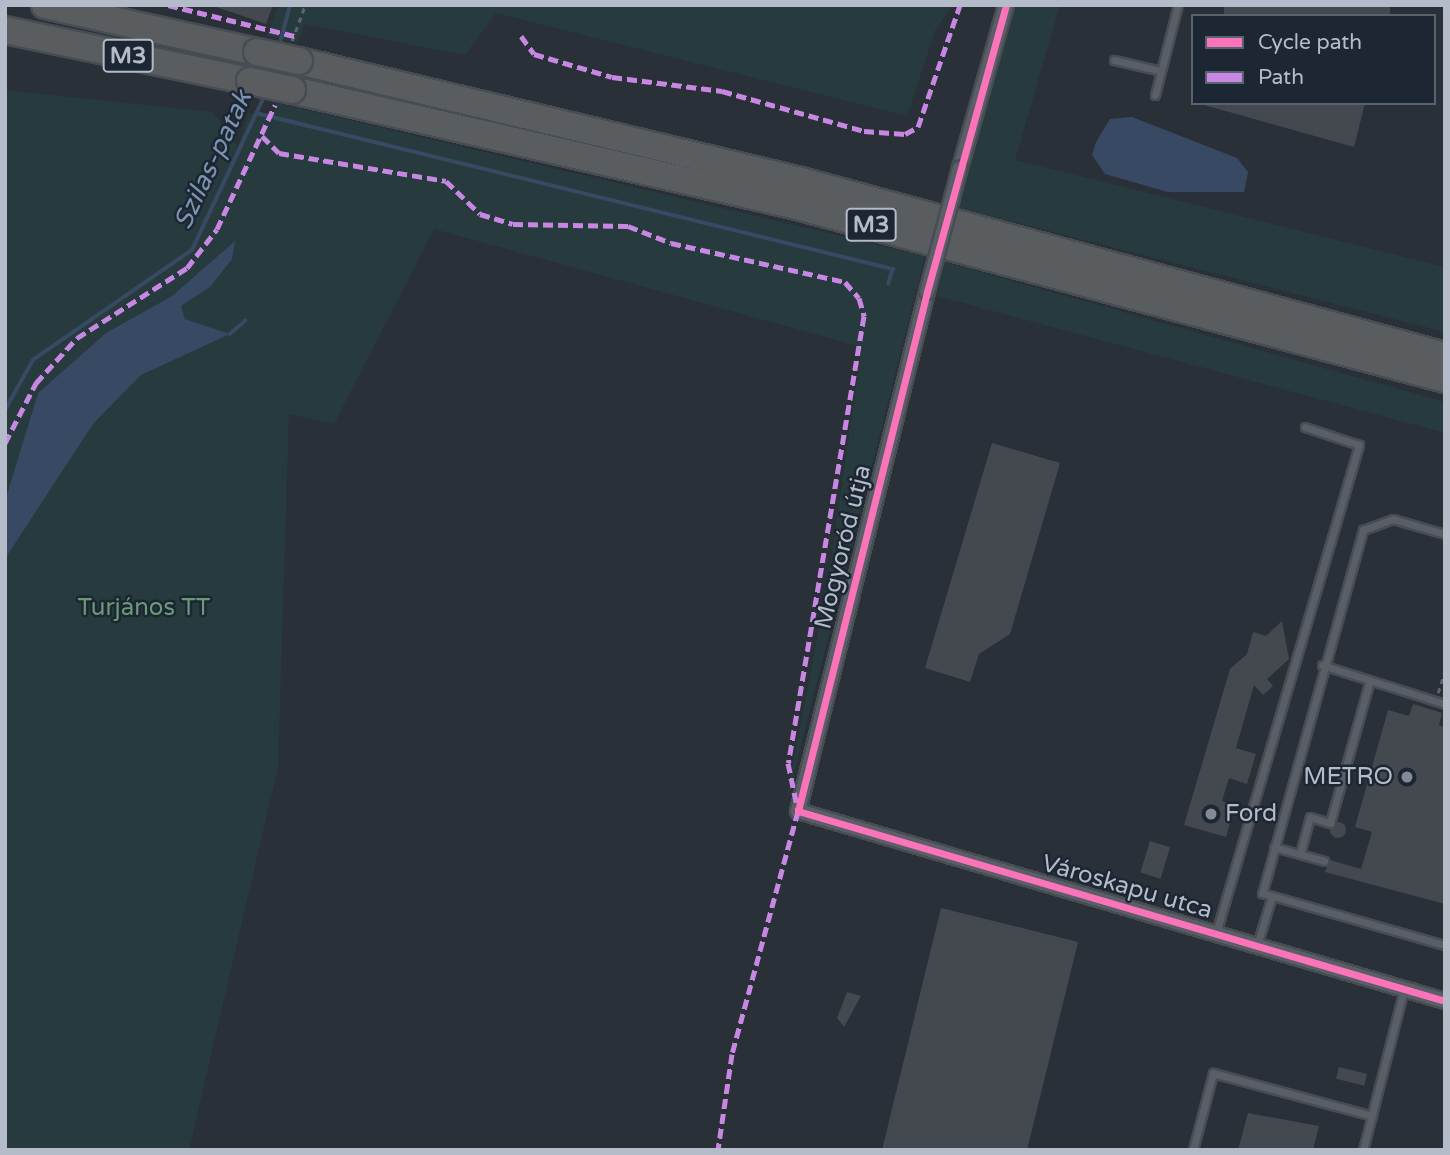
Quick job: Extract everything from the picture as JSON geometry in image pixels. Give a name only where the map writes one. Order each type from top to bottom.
[{"type":"highway","name":"M3","points":[[45,5],[257,52],[295,52],[801,181],[1445,356]]},
{"type":"highway","name":"M3","points":[[5,30],[292,90],[797,206],[1445,379]]},
{"type":"street","name":"Mogyoród útja","points":[[798,811],[927,292],[1006,5]]},
{"type":"street","name":"Városkapu utca","points":[[798,811],[1445,1000]]},
{"type":"lane","points":[[1155,95],[1178,5]]},
{"type":"lane","points":[[1114,60],[1161,71]]},
{"type":"lane","points":[[1216,933],[1359,445],[1305,427]]},
{"type":"lane","points":[[1445,534],[1393,519],[1363,530],[1322,665],[1262,893],[1445,945]]},
{"type":"lane","points":[[1322,665],[1445,704]]},
{"type":"lane","points":[[1300,854],[1310,817],[1329,823],[1370,680]]},
{"type":"lane","points":[[1274,847],[1324,861]]},
{"type":"lane","points":[[1257,945],[1272,896]]},
{"type":"lane","points":[[1363,1150],[1404,989]]},
{"type":"lane","points":[[1193,1150],[1213,1073],[1372,1116]]},
{"type":"path","points":[[295,52],[305,5]]},
{"type":"path","points":[[1436,701],[1445,670]]},
{"type":"green space","points":[[278,5],[953,5],[936,28],[907,116],[496,13],[465,55],[304,24],[298,43],[267,36]]},
{"type":"green space","points":[[1014,5],[1060,5],[1015,160],[1445,267],[1445,332],[959,208]]},
{"type":"green space","name":"Turjános TT","points":[[5,90],[213,112],[238,147],[248,113],[273,115],[277,103],[925,256],[783,816],[827,587],[862,347],[434,229],[334,424],[289,414],[278,767],[189,1150],[5,1150],[5,559],[93,424],[141,375],[229,334],[185,319],[181,306],[210,287],[235,242],[172,296],[106,333],[38,393],[5,501]]},
{"type":"green space","points":[[945,262],[1445,402],[1445,433],[937,296]]},
{"type":"water","points":[[1132,117],[1237,158],[1248,172],[1244,192],[1168,192],[1105,174],[1092,155],[1096,142],[1110,119]]},
{"type":"water","points":[[235,241],[232,259],[210,287],[181,306],[185,319],[230,334],[141,375],[93,424],[5,559],[5,501],[38,393],[106,333],[172,296]]},
{"type":"building","points":[[210,5],[273,5],[266,24]]},
{"type":"building","points":[[1224,5],[1390,5],[1390,14],[1224,14]]},
{"type":"building","points":[[1204,105],[1364,105],[1354,147]]},
{"type":"building","points":[[992,443],[1060,463],[1010,634],[979,654],[970,682],[925,668]]},
{"type":"building","points":[[1282,621],[1289,659],[1267,679],[1273,686],[1263,695],[1254,685],[1236,748],[1256,754],[1247,784],[1229,778],[1222,801],[1235,805],[1226,837],[1184,825],[1230,669],[1247,654],[1253,632],[1266,636]]},
{"type":"building","name":"METRO","points":[[1413,704],[1442,713],[1439,725],[1445,727],[1445,904],[1325,872],[1330,860],[1361,869],[1372,832],[1355,827],[1388,710],[1409,716]]},
{"type":"building","points":[[1338,822],[1344,824],[1344,836],[1338,838],[1332,836],[1330,830],[1332,824]]},
{"type":"building","points":[[1150,841],[1170,847],[1160,879],[1140,873]]},
{"type":"building","points":[[941,908],[1078,942],[1027,1150],[882,1150]]},
{"type":"building","points":[[847,992],[861,996],[844,1027],[837,1018]]},
{"type":"building","points":[[1339,1067],[1367,1074],[1364,1086],[1336,1079]]},
{"type":"building","points":[[1248,1113],[1319,1126],[1313,1150],[1238,1150]]},
{"type":"waterway","name":"Szilas-patak","points":[[279,47],[290,5]]},
{"type":"waterway","name":"Szilas-patak","points":[[5,410],[33,360],[192,250],[265,95]]},
{"type":"waterway","points":[[260,114],[893,269],[889,283]]},
{"type":"waterway","points":[[230,334],[245,321]]},
{"type":"marked path","points":[[168,5],[294,36]]},
{"type":"marked path","points":[[521,36],[534,54],[612,77],[722,91],[864,131],[905,134],[918,127],[960,5]]},
{"type":"marked path","points":[[5,443],[36,383],[77,338],[187,268],[217,229],[275,105]]},
{"type":"marked path","points":[[262,136],[279,153],[446,181],[480,214],[513,224],[628,226],[671,243],[845,282],[859,298],[864,316],[788,763],[798,811],[732,1054],[718,1150]]},
{"type":"cycle path","points":[[1006,5],[927,292],[798,811],[1445,1001]]},
{"type":"place","name":"METRO","points":[[1407,777]]},
{"type":"place","name":"Ford","points":[[1211,814]]}]
